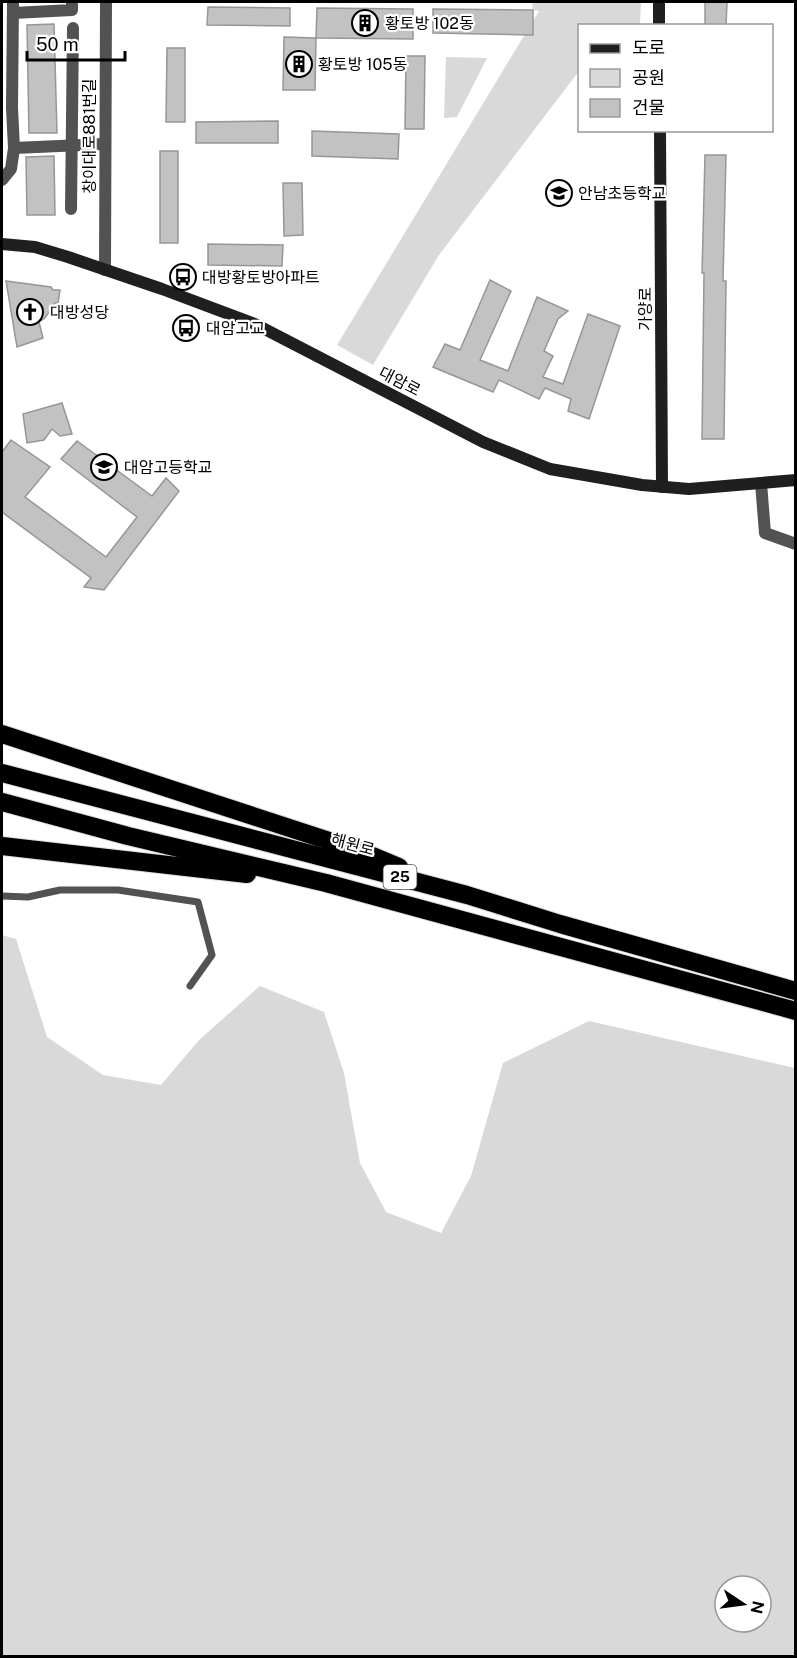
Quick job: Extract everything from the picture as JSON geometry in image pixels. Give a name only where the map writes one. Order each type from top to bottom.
[{"type":"highway","points":[[2,734],[363,852],[467,894]]},
{"type":"highway","name":"해원로","points":[[2,773],[467,894],[560,924],[795,991]]},
{"type":"highway","name":"25","points":[[2,802],[128,836],[327,883],[795,1011]]},
{"type":"highway","points":[[2,846],[327,883]]},
{"type":"street","points":[[2,180],[11,169],[14,148],[7,108],[13,7],[72,10],[72,2]]},
{"type":"street","name":"창이대로881번길","points":[[105,270],[106,2]]},
{"type":"street","points":[[659,2],[659,24]]},
{"type":"street","points":[[71,209],[73,28]]},
{"type":"street","name":"가양로","points":[[660,132],[662,487]]},
{"type":"street","points":[[14,148],[105,144]]},
{"type":"street","name":"대암로","points":[[2,244],[35,247],[255,324],[483,442],[550,469],[642,485],[689,489],[795,480]]},
{"type":"street","points":[[762,483],[765,533],[795,544]]},
{"type":"lane","points":[[2,896],[28,897],[60,890],[118,890],[198,902],[212,955],[190,986]]},
{"type":"green space","points":[[532,2],[641,2],[640,24],[578,24],[578,72],[439,255],[373,365],[337,345],[539,11],[533,10]]},
{"type":"green space","points":[[446,57],[487,58],[457,117],[444,118]]},
{"type":"green space","points":[[2,935],[16,939],[47,1037],[103,1075],[161,1085],[199,1040],[260,986],[324,1012],[344,1073],[360,1163],[386,1212],[441,1233],[471,1176],[503,1063],[589,1021],[795,1068],[795,1656],[2,1656]]},
{"type":"building","points":[[705,2],[727,2],[726,24],[705,24]]},
{"type":"building","points":[[208,7],[290,8],[290,26],[207,25]]},
{"type":"building","name":"황토방 102동","points":[[317,8],[413,9],[413,39],[316,38]]},
{"type":"building","points":[[433,9],[533,10],[533,35],[433,33]]},
{"type":"building","points":[[54,24],[57,133],[29,133],[27,25]]},
{"type":"building","name":"황토방 105동","points":[[284,37],[316,38],[315,90],[283,90]]},
{"type":"building","points":[[167,48],[185,48],[185,122],[166,122]]},
{"type":"building","points":[[406,56],[425,56],[424,129],[405,129]]},
{"type":"building","points":[[278,121],[278,143],[196,143],[196,122]]},
{"type":"building","points":[[312,131],[399,134],[398,159],[312,156]]},
{"type":"building","points":[[160,151],[178,151],[178,243],[160,243]]},
{"type":"building","points":[[705,155],[726,155],[723,281],[726,281],[724,439],[702,439]]},
{"type":"building","points":[[54,156],[55,215],[27,215],[26,157]]},
{"type":"building","points":[[283,183],[302,183],[303,235],[284,236]]},
{"type":"building","points":[[208,244],[283,245],[282,266],[208,265]]},
{"type":"building","points":[[490,280],[511,291],[480,360],[508,371],[537,297],[568,311],[558,319],[544,351],[553,356],[543,377],[563,384],[588,314],[620,326],[589,419],[568,411],[571,399],[545,388],[539,399],[499,380],[493,392],[433,367],[445,344],[460,350]]},
{"type":"building","name":"대방성당","points":[[6,281],[60,290],[58,303],[55,303],[45,318],[39,322],[43,338],[17,347]]},
{"type":"building","points":[[62,403],[72,434],[60,436],[52,429],[44,440],[27,443],[23,414]]},
{"type":"building","points":[[11,440],[50,467],[25,497],[106,557],[137,517],[61,459],[77,441],[152,496],[166,478],[179,491],[104,590],[84,587],[91,578],[2,512],[2,452]]},
{"type":"place","name":"황토방 102동","points":[[365,23]]},
{"type":"place","name":"황토방 105동","points":[[299,64]]},
{"type":"place","name":"안남초등학교","points":[[559,193]]},
{"type":"place","name":"대방황토방아파트","points":[[183,277]]},
{"type":"place","name":"대방성당","points":[[30,312]]},
{"type":"place","name":"대암고교","points":[[186,328]]},
{"type":"place","name":"대암고등학교","points":[[104,467]]}]
